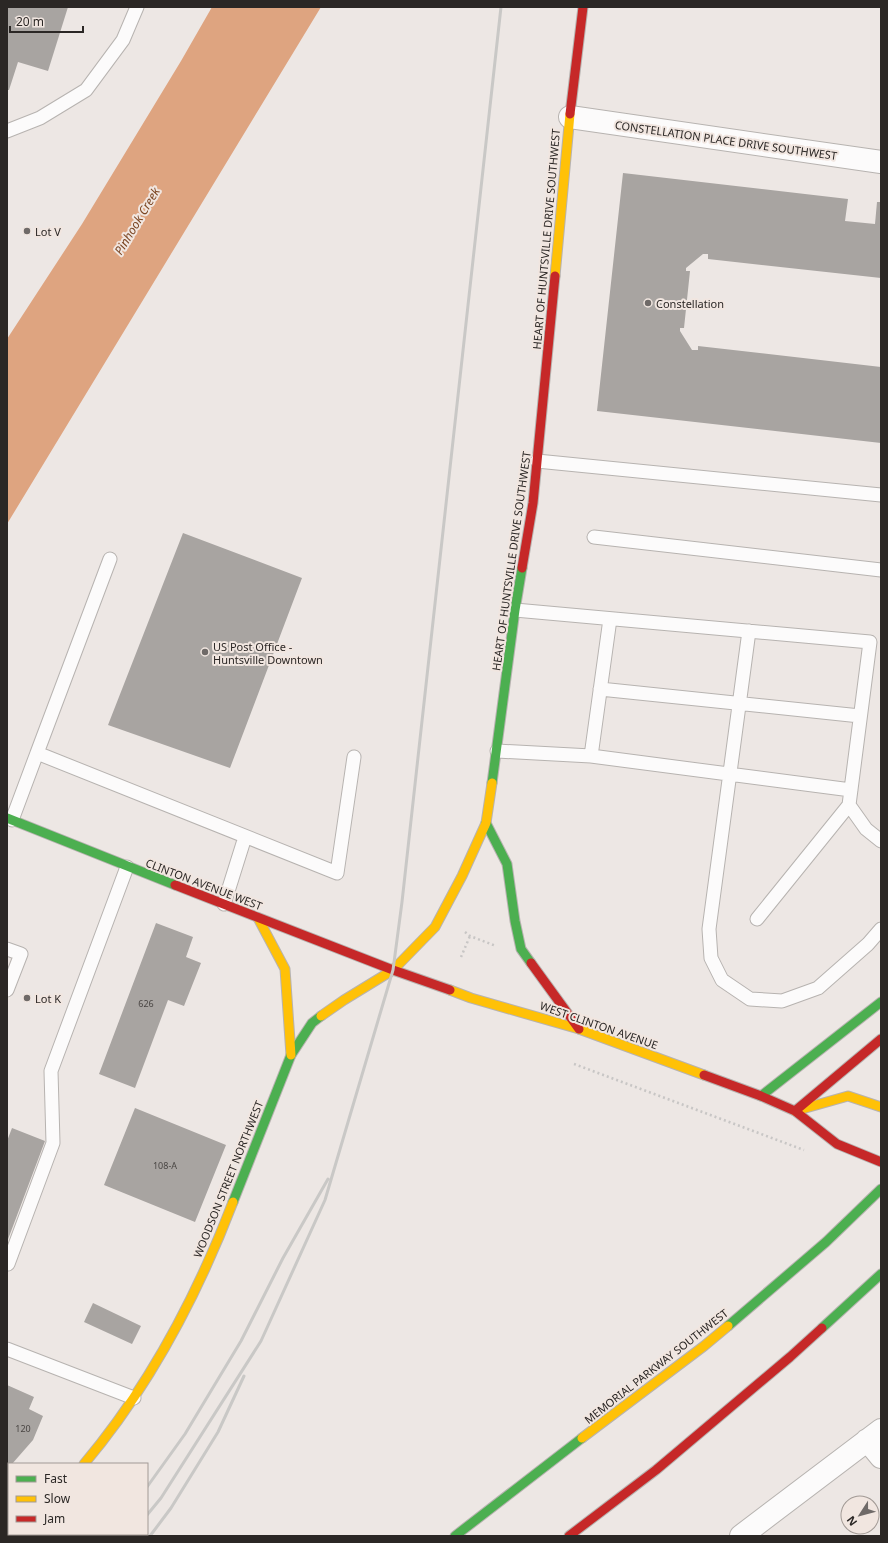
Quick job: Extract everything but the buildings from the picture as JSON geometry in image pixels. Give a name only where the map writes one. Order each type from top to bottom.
[{"type":"main road","name":"HEART OF HUNTSVILLE DRIVE SOUTHWEST","points":[[393,970],[435,927],[462,876],[486,823],[515,610],[533,503],[538,461],[570,117],[583,7]]},
{"type":"main road","name":"CLINTON AVENUE WEST","points":[[10,819],[127,867],[393,970]]},
{"type":"main road","points":[[486,823],[507,864],[515,921],[521,949],[579,1029]]},
{"type":"main road","points":[[258,918],[285,970],[291,1056]]},
{"type":"main road","name":"WEST CLINTON AVENUE","points":[[393,970],[471,998],[579,1029],[761,1096],[795,1111],[837,1144],[881,1162]]},
{"type":"main road","name":"WOODSON STREET NORTHWEST","points":[[85,1463],[134,1398],[166,1344],[218,1241],[261,1128],[291,1056],[312,1023],[344,1000],[393,970]]},
{"type":"main road","points":[[761,1096],[881,1002]]},
{"type":"main road","points":[[795,1111],[881,1039]]},
{"type":"main road","points":[[795,1111],[848,1096],[881,1107]]},
{"type":"main road","name":"MEMORIAL PARKWAY SOUTHWEST","points":[[455,1536],[704,1346],[826,1242],[881,1190]]},
{"type":"main road","points":[[569,1536],[662,1465],[790,1357],[881,1274]]},
{"type":"street","name":"CONSTELLATION PLACE DRIVE SOUTHWEST","points":[[570,117],[881,162]]},
{"type":"street","points":[[741,1536],[874,1435],[881,1457]]},
{"type":"lane","points":[[7,131],[40,118],[86,90],[123,40],[137,7]]},
{"type":"lane","points":[[538,461],[881,495]]},
{"type":"lane","points":[[594,537],[881,570]]},
{"type":"lane","points":[[10,819],[37,753],[110,559]]},
{"type":"lane","points":[[515,610],[870,642],[849,805],[757,918]]},
{"type":"lane","points":[[591,756],[610,619]]},
{"type":"lane","points":[[750,631],[709,929],[711,958],[722,980],[750,999],[782,1001],[818,988],[868,944],[881,929]]},
{"type":"lane","points":[[600,689],[860,716]]},
{"type":"lane","points":[[497,751],[591,756],[851,790]]},
{"type":"lane","points":[[37,753],[337,874],[354,757]]},
{"type":"lane","points":[[849,805],[866,829],[881,841]]},
{"type":"lane","points":[[224,904],[245,837]]},
{"type":"lane","points":[[8,1264],[53,1143],[51,1072],[127,867]]},
{"type":"lane","points":[[7,948],[21,954],[7,990]]},
{"type":"lane","points":[[7,1349],[134,1398]]},
{"type":"path","points":[[465,932],[470,936],[495,946],[501,946]]},
{"type":"path","points":[[461,957],[470,936]]},
{"type":"path","points":[[574,1064],[805,1150]]},
{"type":"water","name":"Pinhook Creek","points":[[212,7],[321,7],[7,524],[7,339],[82,224]]},
{"type":"railway","points":[[148,1514],[161,1498],[261,1341],[325,1200],[393,970],[402,902],[501,7]]},
{"type":"railway","points":[[148,1486],[185,1434],[241,1341],[283,1258],[328,1179]]},
{"type":"railway","points":[[150,1536],[171,1508],[218,1432],[244,1376]]},
{"type":"traffic: fast","points":[[492,783],[522,568]]},
{"type":"traffic: fast","points":[[7,818],[175,885]]},
{"type":"traffic: fast","points":[[486,823],[507,864],[515,921],[521,949],[531,963]]},
{"type":"traffic: fast","points":[[761,1096],[881,1002]]},
{"type":"traffic: fast","points":[[233,1202],[291,1055],[312,1023],[321,1016]]},
{"type":"traffic: fast","points":[[728,1326],[826,1242],[881,1189]]},
{"type":"traffic: fast","points":[[822,1328],[881,1274]]},
{"type":"traffic: fast","points":[[455,1536],[582,1438]]},
{"type":"traffic: slow","points":[[555,276],[570,114]]},
{"type":"traffic: slow","points":[[321,1016],[393,970],[435,927],[462,876],[486,823],[492,783]]},
{"type":"traffic: slow","points":[[258,918],[285,969],[291,1055]]},
{"type":"traffic: slow","points":[[450,990],[471,998],[579,1029],[704,1075]]},
{"type":"traffic: slow","points":[[795,1111],[848,1096],[881,1107]]},
{"type":"traffic: slow","points":[[85,1463],[130,1404],[169,1339],[204,1272],[233,1202]]},
{"type":"traffic: slow","points":[[582,1438],[704,1346],[728,1326]]},
{"type":"traffic: jam","points":[[570,114],[583,7]]},
{"type":"traffic: jam","points":[[522,568],[533,503],[555,276]]},
{"type":"traffic: jam","points":[[175,885],[393,970],[450,990]]},
{"type":"traffic: jam","points":[[531,963],[579,1029]]},
{"type":"traffic: jam","points":[[795,1111],[881,1039]]},
{"type":"traffic: jam","points":[[704,1075],[761,1096],[795,1111],[837,1144],[881,1162]]},
{"type":"traffic: jam","points":[[569,1536],[656,1470],[790,1357],[822,1328]]},
{"type":"place","name":"Lot V","points":[[27,231]]},
{"type":"place","name":"Constellation","points":[[648,303]]},
{"type":"place","name":"US Post Office - Huntsville Downtown","points":[[205,652]]},
{"type":"place","name":"Lot K","points":[[27,998]]}]
